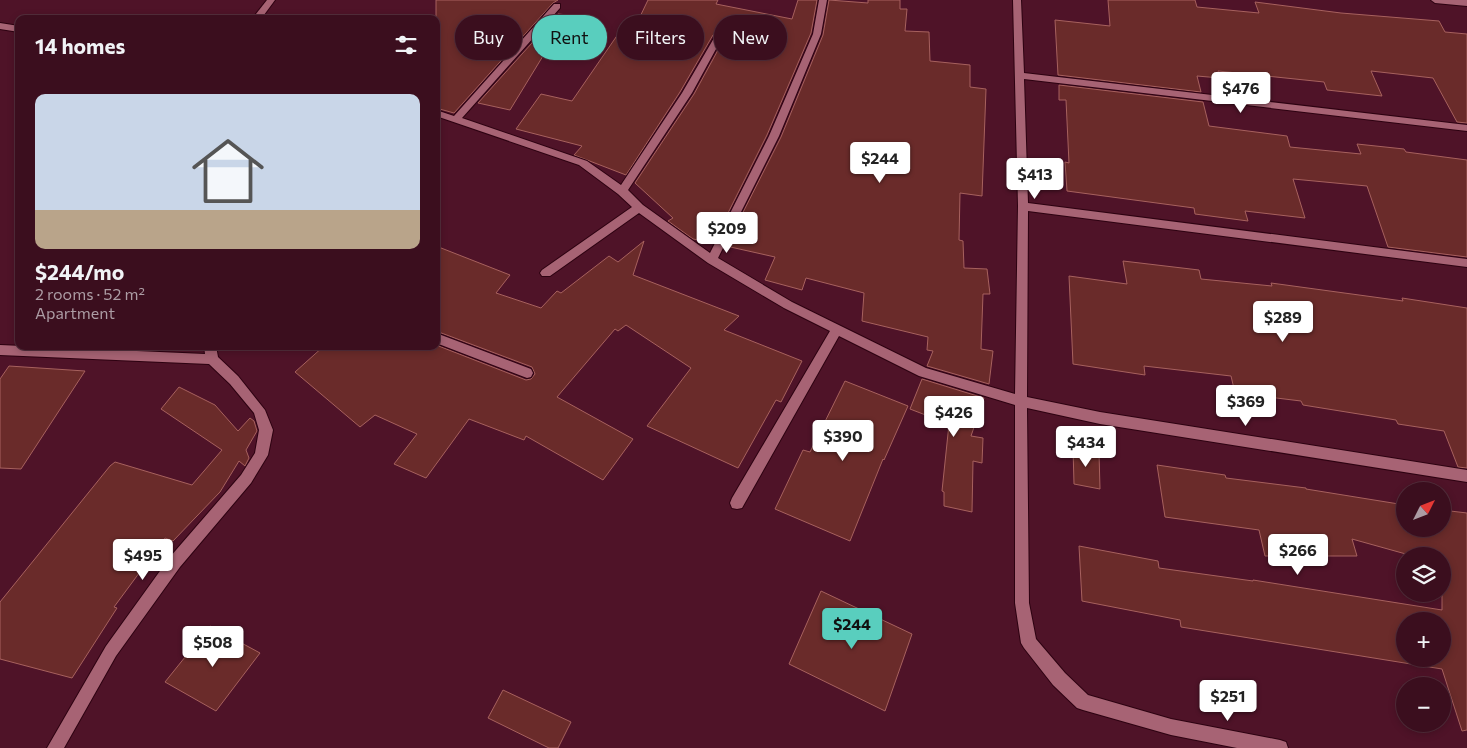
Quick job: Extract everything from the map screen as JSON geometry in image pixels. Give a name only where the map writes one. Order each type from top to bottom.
[{"type":"street","points":[[259,15],[271,0]]},
{"type":"street","points":[[712,260],[778,127],[817,34],[823,0]]},
{"type":"street","points":[[1018,0],[1018,75],[1023,206],[1021,401],[1022,603],[1029,643],[1059,680],[1083,702],[1171,727],[1280,748]]},
{"type":"street","points":[[1435,0],[1467,3]]},
{"type":"street","points":[[456,120],[557,6]]},
{"type":"street","points":[[0,26],[15,28]]},
{"type":"street","points":[[622,191],[687,93],[714,45]]},
{"type":"street","points":[[1018,75],[1467,128]]},
{"type":"street","points":[[440,114],[583,163],[622,191],[640,208],[712,260],[788,305],[923,372],[1021,401],[1100,418],[1467,476]]},
{"type":"street","points":[[1023,206],[1467,263]]},
{"type":"street","points":[[546,273],[640,208]]},
{"type":"street","points":[[737,503],[837,329]]},
{"type":"street","points":[[440,340],[527,373]]},
{"type":"street","points":[[0,350],[211,353],[259,410],[266,430],[261,455],[246,479],[175,562],[111,651],[55,748]]},
{"type":"building","points":[[436,0],[558,0],[542,15],[532,15],[532,26],[522,37],[522,15],[455,15],[455,60],[502,60],[454,113],[440,109],[440,15],[436,15]]},
{"type":"building","points":[[648,0],[718,0],[716,4],[772,15],[714,15],[714,35],[704,51],[704,15],[641,15]]},
{"type":"building","points":[[798,0],[817,0],[811,33],[767,135],[713,243],[693,239],[668,221],[673,218],[635,183],[694,94],[714,57],[714,60],[787,60],[787,18],[792,19]]},
{"type":"building","points":[[829,0],[868,3],[868,0],[900,0],[900,9],[907,9],[905,31],[929,32],[930,61],[970,65],[970,87],[986,89],[982,196],[960,193],[959,240],[963,241],[964,268],[987,269],[990,294],[983,294],[981,349],[993,351],[989,384],[927,366],[933,351],[927,350],[928,337],[862,321],[864,293],[806,278],[802,290],[765,280],[775,257],[726,246],[781,137],[823,35]]},
{"type":"building","points":[[1108,0],[1195,0],[1197,7],[1259,13],[1255,2],[1341,13],[1439,21],[1445,32],[1467,34],[1467,123],[1457,122],[1433,78],[1371,71],[1382,96],[1327,90],[1324,82],[1218,71],[1220,78],[1197,76],[1201,92],[1058,75],[1055,20],[1110,26]]},
{"type":"building","points":[[617,36],[617,60],[699,60],[626,175],[574,155],[582,146],[516,129],[541,94],[572,101],[600,60],[607,60],[607,50]]},
{"type":"building","points":[[532,43],[532,60],[541,60],[510,110],[478,103],[517,60],[522,60],[522,54]]},
{"type":"building","points":[[1059,85],[1203,102],[1209,126],[1287,136],[1290,147],[1361,154],[1357,144],[1404,149],[1406,152],[1467,160],[1467,257],[1388,247],[1367,186],[1293,179],[1305,218],[1245,211],[1248,221],[1195,214],[1194,208],[1067,191],[1065,162],[1069,163],[1066,100],[1059,100]]},
{"type":"building","points":[[644,241],[633,275],[739,316],[724,330],[802,361],[781,402],[776,400],[738,468],[647,426],[691,368],[626,325],[618,331],[615,329],[557,397],[633,439],[603,480],[526,436],[524,440],[469,419],[426,478],[394,464],[417,434],[375,415],[360,427],[295,372],[320,350],[440,350],[440,347],[526,380],[531,379],[535,374],[532,367],[440,332],[440,248],[510,275],[496,293],[541,308],[557,291],[561,293],[609,256],[618,262]]},
{"type":"building","points":[[1123,261],[1199,270],[1201,279],[1272,286],[1271,283],[1403,301],[1402,298],[1467,308],[1467,468],[1458,467],[1444,431],[1398,424],[1396,420],[1303,405],[1301,401],[1235,393],[1231,376],[1144,366],[1145,375],[1073,364],[1069,276],[1127,284]]},
{"type":"building","points":[[9,366],[85,371],[21,469],[0,468],[0,379]]},
{"type":"building","points":[[922,379],[984,398],[971,436],[983,438],[982,463],[973,461],[972,512],[944,506],[944,492],[942,491],[949,424],[910,409]]},
{"type":"building","points":[[845,381],[908,406],[883,459],[850,541],[775,509],[803,450],[810,452]]},
{"type":"building","points":[[179,387],[215,405],[238,431],[250,418],[254,421],[257,431],[246,450],[249,458],[245,466],[239,461],[220,492],[173,541],[165,538],[114,607],[117,608],[72,678],[0,659],[0,602],[110,466],[115,462],[192,485],[222,450],[161,409]]},
{"type":"building","points":[[1073,448],[1099,453],[1100,489],[1074,484]]},
{"type":"building","points":[[1157,465],[1225,475],[1226,478],[1306,488],[1396,504],[1396,538],[1451,538],[1451,511],[1467,513],[1467,730],[1462,731],[1451,697],[1451,677],[1445,677],[1442,669],[1430,667],[1451,667],[1451,612],[1396,612],[1396,662],[1181,627],[1180,620],[1082,601],[1079,546],[1158,561],[1159,568],[1253,580],[1442,610],[1442,602],[1451,602],[1451,547],[1396,547],[1396,551],[1352,539],[1357,556],[1265,556],[1259,530],[1165,517]]},
{"type":"building","points":[[821,591],[912,634],[885,711],[789,664]]},
{"type":"building","points":[[210,626],[260,653],[216,711],[165,682]]},
{"type":"building","points":[[503,690],[571,722],[558,748],[549,748],[488,718]]}]
